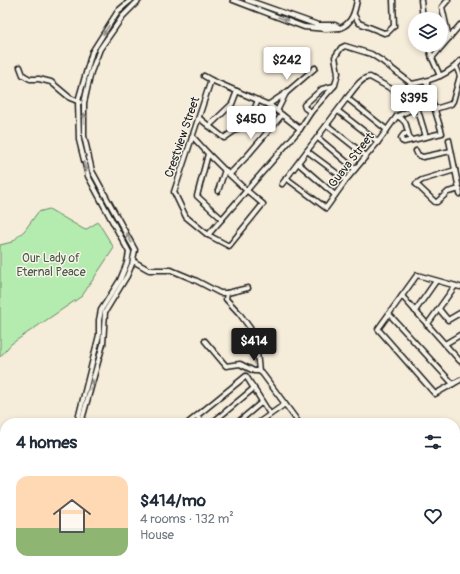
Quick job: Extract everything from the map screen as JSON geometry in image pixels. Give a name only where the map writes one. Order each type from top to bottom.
[{"type":"street","points":[[78,418],[99,335],[101,310],[120,280],[127,263],[129,252],[88,176],[79,140],[78,101],[92,52],[118,11],[130,0]]},
{"type":"street","points":[[83,418],[103,344],[105,312],[127,276],[133,261],[135,250],[92,171],[84,136],[84,103],[91,72],[100,49],[123,16],[139,0]]},
{"type":"street","points":[[233,0],[304,27],[326,29],[345,26],[354,15],[357,0]]},
{"type":"street","points":[[247,0],[318,25],[335,24],[340,28]]},
{"type":"street","points":[[354,15],[362,25],[384,33],[388,32],[394,26],[393,0]]},
{"type":"street","points":[[421,0],[422,12]]},
{"type":"street","points":[[448,0],[442,7],[449,38]]},
{"type":"street","points":[[432,58],[460,25]]},
{"type":"street","points":[[208,235],[300,129],[311,112],[335,86],[338,73],[335,57],[341,48],[345,46],[371,54],[412,84]]},
{"type":"street","points":[[430,52],[440,76]]},
{"type":"street","points":[[282,184],[299,164],[347,98],[358,85],[369,76],[399,92],[412,84],[440,76],[456,66],[460,61]]},
{"type":"street","points":[[435,109],[451,104],[453,101],[460,76],[456,66]]},
{"type":"street","points":[[20,67],[23,75],[30,79],[39,79],[51,82],[70,98],[84,103]]},
{"type":"street","points":[[268,105],[286,93],[315,68]]},
{"type":"street","points":[[204,76],[268,105],[300,129]]},
{"type":"street","name":"Crestview Street","points":[[211,80],[174,192],[186,217],[208,235],[229,246],[263,204],[247,191]]},
{"type":"street","points":[[407,134],[404,134],[401,138],[402,141],[404,142],[442,133],[426,81]]},
{"type":"street","points":[[311,112],[305,108],[304,105],[322,89],[335,86]]},
{"type":"street","points":[[209,126],[232,104],[237,91]]},
{"type":"street","points":[[276,111],[286,93]]},
{"type":"street","points":[[347,98],[386,130]]},
{"type":"street","points":[[199,118],[224,138],[250,120],[258,100]]},
{"type":"street","name":"Guava Street","points":[[286,178],[326,208],[346,180],[378,142],[397,116],[432,101]]},
{"type":"street","points":[[417,107],[426,137]]},
{"type":"street","points":[[338,111],[378,142]]},
{"type":"street","points":[[230,174],[282,115]]},
{"type":"street","points":[[397,116],[404,119],[406,122],[408,126],[407,134],[411,140]]},
{"type":"street","points":[[328,125],[366,156]]},
{"type":"street","points":[[192,136],[208,154],[247,191]]},
{"type":"street","points":[[318,138],[355,169]]},
{"type":"street","points":[[449,140],[460,194]]},
{"type":"street","points":[[307,151],[346,180]]},
{"type":"street","points":[[416,151],[418,155],[423,157],[451,151]]},
{"type":"street","points":[[208,154],[197,196],[222,219]]},
{"type":"street","points":[[299,164],[335,195]]},
{"type":"street","points":[[218,190],[225,170]]},
{"type":"street","points":[[455,170],[422,180],[416,184],[435,202],[437,202],[448,192],[459,189]]},
{"type":"street","points":[[133,261],[149,270],[171,270],[220,293],[227,293],[248,288]]},
{"type":"street","points":[[460,287],[417,275],[378,328],[435,394],[460,380]]},
{"type":"street","points":[[415,311],[436,280]]},
{"type":"street","points":[[427,324],[455,286]]},
{"type":"street","points":[[227,293],[227,301],[239,313],[250,328],[256,343],[259,371],[269,381],[295,418]]},
{"type":"street","points":[[402,296],[460,360]]},
{"type":"street","points":[[439,308],[448,320],[460,313]]},
{"type":"street","points":[[389,314],[452,384]]},
{"type":"street","points":[[445,344],[460,336]]},
{"type":"street","points":[[205,342],[226,366],[238,364],[254,371],[259,371]]},
{"type":"street","points":[[194,418],[246,376],[270,414]]},
{"type":"street","points":[[218,418],[254,388]]},
{"type":"street","points":[[243,418],[262,402]]},
{"type":"street","points":[[265,418],[285,404]]},
{"type":"green space","name":"Our Lady of Eternal Peace","points":[[49,209],[85,230],[98,222],[114,248],[82,296],[11,344],[0,357],[0,245],[12,242],[25,230],[38,212]]}]
